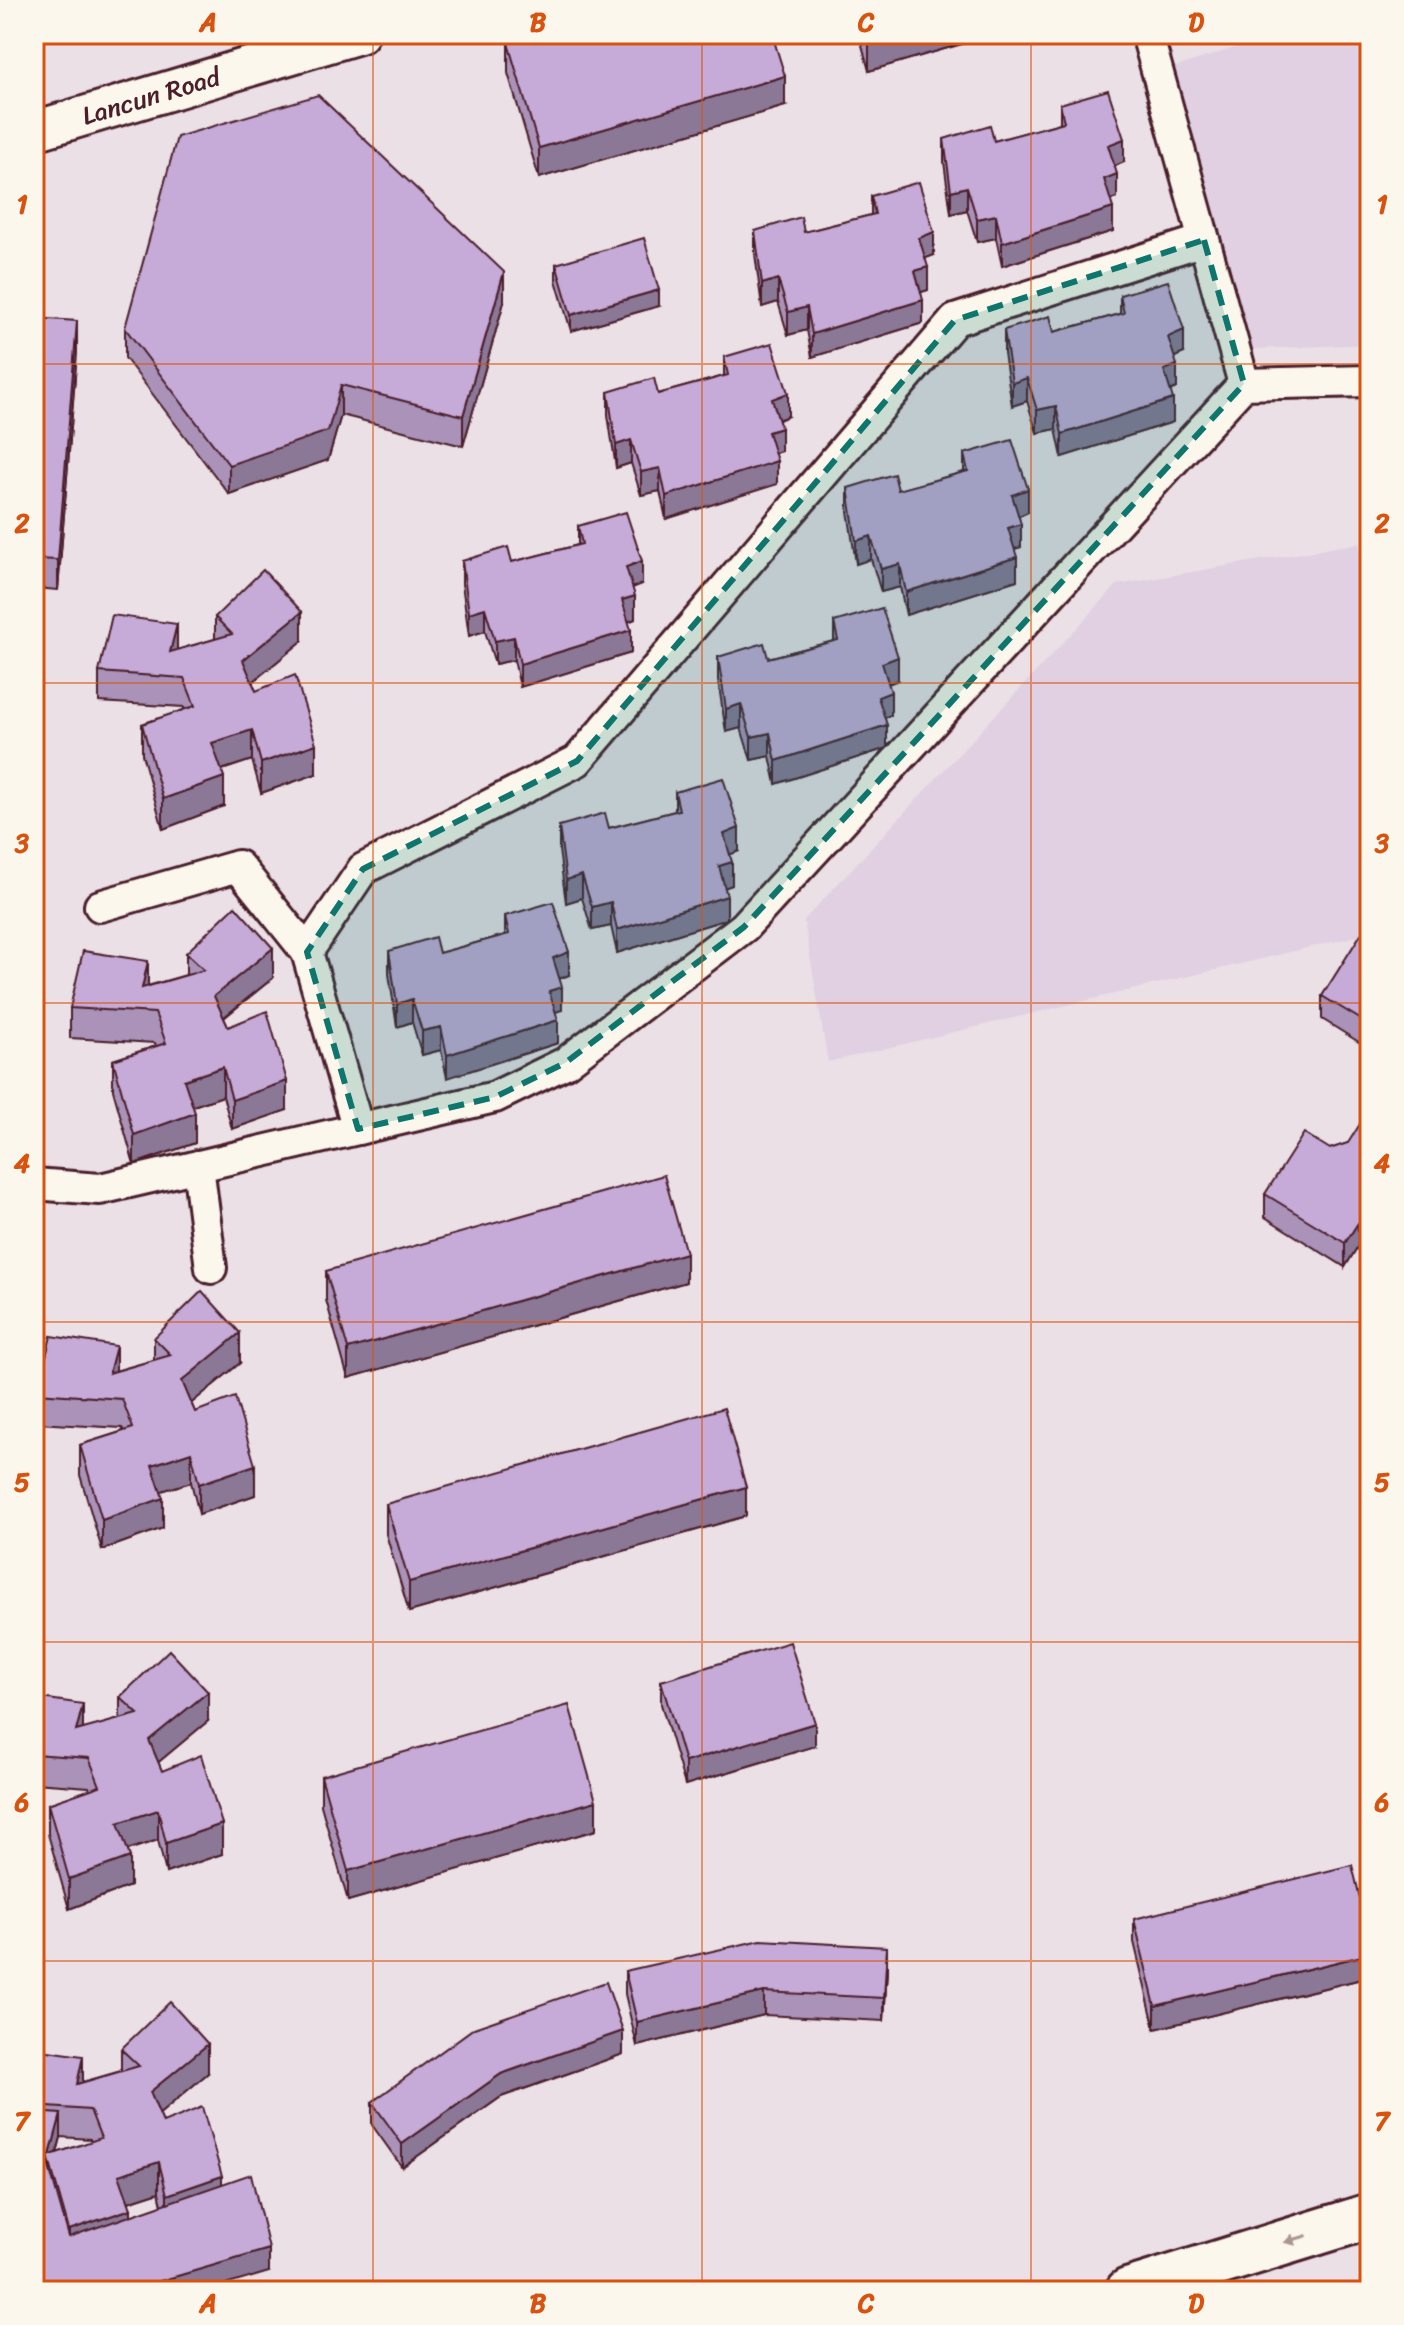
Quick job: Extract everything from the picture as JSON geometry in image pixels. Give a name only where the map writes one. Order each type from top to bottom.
[{"type":"main road","points":[[1128,2291],[1370,2216]]},
{"type":"street","name":"Lancun Road","points":[[34,131],[359,34]]},
{"type":"street","points":[[1147,34],[1244,384]]},
{"type":"street","points":[[307,952],[363,869],[577,761],[955,320],[1204,240]]},
{"type":"street","points":[[34,1184],[100,1189],[495,1097],[565,1063],[744,927],[1244,384],[1370,381]]},
{"type":"street","points":[[100,906],[238,866],[307,952],[358,1129]]},
{"type":"street","points":[[198,1166],[211,1268]]},
{"type":"highlighted area","points":[[1204,240],[1244,384],[744,927],[565,1063],[495,1097],[358,1129],[307,952],[363,869],[577,761],[955,320]]},
{"type":"shaded area","points":[[1278,34],[1370,34],[1370,344],[1229,350],[1163,71]]},
{"type":"shaded area","points":[[1359,543],[1370,590],[1370,933],[828,1062],[804,920],[1117,585]]},
{"type":"building","points":[[540,34],[772,34],[785,76],[539,148],[508,43]]},
{"type":"building","points":[[867,34],[895,34],[869,42]]},
{"type":"building","points":[[1108,90],[1124,139],[1108,145],[1117,174],[1104,179],[1113,208],[1002,243],[996,215],[977,219],[967,187],[951,191],[944,139],[990,125],[994,141],[1064,122],[1060,104]]},
{"type":"building","points":[[318,95],[504,272],[463,416],[341,385],[328,431],[229,465],[125,328],[177,137]]},
{"type":"building","points":[[919,182],[934,232],[919,238],[928,267],[915,271],[923,300],[812,334],[807,307],[788,312],[778,279],[762,284],[755,231],[801,217],[804,232],[875,214],[871,196]]},
{"type":"building","points":[[644,238],[659,290],[571,315],[556,264]]},
{"type":"building","points":[[1168,281],[1184,330],[1168,337],[1177,365],[1164,370],[1173,399],[1062,434],[1056,406],[1037,410],[1027,378],[1012,383],[1004,330],[1050,316],[1054,332],[1124,313],[1120,295]]},
{"type":"building","points":[[34,318],[77,321],[58,560],[34,559]]},
{"type":"building","points":[[772,343],[788,393],[772,399],[781,428],[768,432],[777,461],[666,496],[660,468],[641,472],[631,440],[616,445],[608,392],[654,378],[658,394],[728,375],[724,357]]},
{"type":"building","points":[[1012,440],[1028,489],[1012,495],[1021,524],[1008,528],[1017,557],[906,592],[900,564],[881,569],[871,536],[856,541],[848,488],[894,474],[898,490],[968,471],[964,454]]},
{"type":"building","points":[[626,512],[642,561],[626,567],[635,596],[622,600],[631,630],[520,664],[514,637],[495,641],[485,608],[469,613],[462,561],[508,547],[512,562],[582,544],[578,526]]},
{"type":"building","points":[[263,570],[302,612],[243,660],[256,691],[295,675],[316,744],[261,763],[252,730],[212,743],[224,777],[163,799],[142,724],[195,706],[184,678],[99,672],[112,615],[177,624],[170,652],[232,634],[215,617]]},
{"type":"building","points":[[882,608],[898,657],[882,663],[891,692],[878,697],[887,725],[776,761],[770,733],[751,737],[741,704],[726,709],[718,657],[764,643],[768,658],[838,640],[834,622]]},
{"type":"building","points":[[723,778],[739,828],[724,834],[732,862],[719,866],[727,896],[617,930],[611,902],[592,907],[582,875],[566,880],[559,826],[605,813],[609,828],[679,810],[675,792]]},
{"type":"building","points":[[553,902],[569,952],[553,958],[562,987],[549,991],[558,1020],[447,1055],[441,1027],[422,1031],[412,999],[397,1004],[389,951],[435,937],[439,953],[509,934],[505,916]]},
{"type":"building","points":[[235,906],[273,948],[214,996],[228,1027],[267,1011],[287,1081],[232,1100],[223,1067],[184,1080],[195,1113],[134,1135],[113,1060],[166,1043],[155,1013],[70,1008],[83,951],[148,961],[142,988],[204,970],[186,953]]},
{"type":"building","points":[[1361,934],[1370,940],[1370,1025],[1322,996]]},
{"type":"building","points":[[1362,1121],[1370,1125],[1370,1230],[1358,1223],[1345,1243],[1265,1194],[1304,1133],[1330,1149],[1348,1143]]},
{"type":"building","points":[[664,1175],[686,1253],[348,1349],[326,1271]]},
{"type":"building","points":[[202,1291],[240,1333],[182,1381],[195,1412],[235,1397],[255,1465],[199,1484],[191,1452],[152,1465],[163,1498],[102,1520],[80,1445],[133,1428],[122,1399],[37,1393],[51,1336],[116,1346],[109,1373],[171,1355],[154,1338]]},
{"type":"building","points":[[724,1408],[746,1487],[409,1582],[386,1504]]},
{"type":"building","points":[[790,1642],[815,1723],[685,1762],[661,1681]]},
{"type":"building","points":[[169,1650],[208,1692],[149,1740],[162,1771],[201,1755],[222,1824],[166,1843],[158,1810],[118,1823],[130,1857],[69,1879],[48,1804],[100,1786],[89,1758],[34,1754],[34,1697],[83,1704],[76,1731],[138,1714],[120,1697]]},
{"type":"building","points":[[569,1705],[596,1801],[348,1871],[321,1776]]},
{"type":"building","points":[[1352,1865],[1370,1939],[1370,1954],[1155,2006],[1134,1919]]},
{"type":"building","points":[[761,1940],[887,1947],[884,1998],[764,1992],[637,2022],[625,1971]]},
{"type":"building","points":[[606,1982],[623,2031],[501,2074],[402,2144],[372,2102],[474,2028]]},
{"type":"building","points":[[170,2002],[208,2044],[150,2092],[163,2123],[202,2107],[222,2176],[167,2195],[159,2162],[119,2175],[131,2209],[69,2230],[48,2156],[101,2138],[90,2110],[34,2106],[34,2049],[83,2056],[77,2084],[139,2066],[121,2049]]},
{"type":"building","points":[[34,2112],[61,2114],[48,2163],[69,2237],[251,2174],[269,2249],[126,2291],[34,2291]]}]
